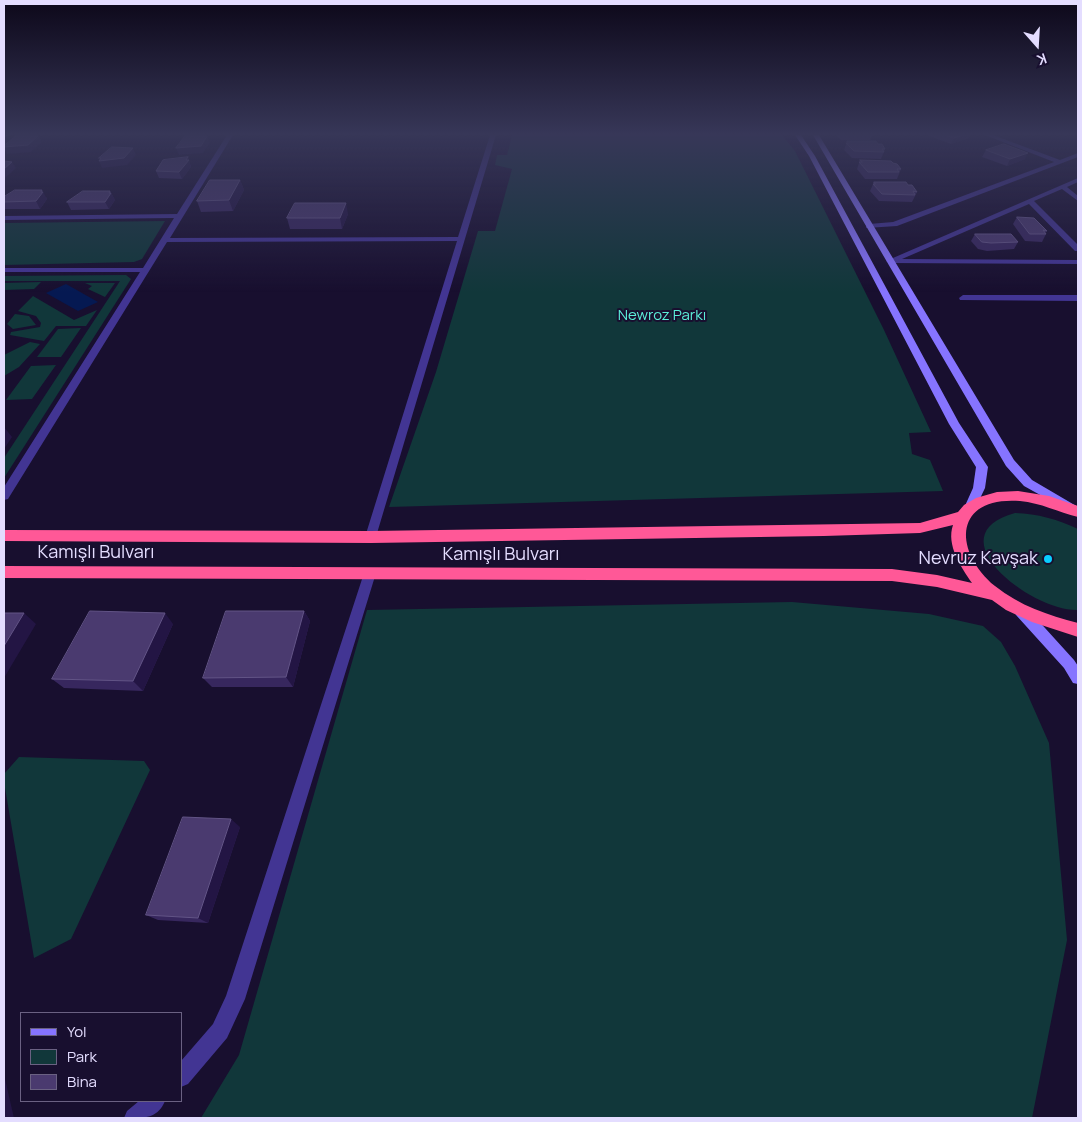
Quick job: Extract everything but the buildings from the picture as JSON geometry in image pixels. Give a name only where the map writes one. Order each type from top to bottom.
[{"type":"highway","name":"Kamışlı Bulvarı","points":[[4,535],[371,537],[920,528],[966,512],[982,500],[998,496],[1022,496],[1050,501],[1078,512]]},
{"type":"highway","points":[[966,512],[958,530],[959,546],[966,562],[978,579],[996,595],[1021,611],[1050,623],[1078,630]]},
{"type":"highway","name":"Kamışlı Bulvarı","points":[[4,572],[892,575],[938,581],[996,595]]},
{"type":"main road","points":[[829,187],[954,424],[982,468],[979,488],[966,512]]},
{"type":"main road","points":[[846,187],[1010,463],[1028,483],[1078,512]]},
{"type":"main road","points":[[1021,611],[1069,664],[1078,678]]},
{"type":"street","points":[[4,496],[198,187]]},
{"type":"street","points":[[371,537],[477,187]]},
{"type":"street","points":[[869,226],[894,224],[992,187]]},
{"type":"street","points":[[890,261],[1062,187]]},
{"type":"street","points":[[1063,187],[1078,199]]},
{"type":"street","points":[[1030,201],[1078,249]]},
{"type":"street","points":[[4,218],[180,216]]},
{"type":"street","points":[[166,240],[462,239]]},
{"type":"street","points":[[890,261],[1078,262]]},
{"type":"street","points":[[4,270],[147,270]]},
{"type":"street","points":[[963,298],[1078,298]]},
{"type":"street","points":[[182,1076],[220,1032],[235,999],[370,573]]},
{"type":"street","points":[[134,1118],[154,1102]]},
{"type":"green space","name":"Newroz Parkı","points":[[507,187],[813,187],[884,330],[931,432],[909,433],[912,454],[930,460],[943,491],[389,507],[436,372],[478,231],[495,231]]},
{"type":"green space","points":[[165,221],[142,259],[134,262],[4,265],[4,223]]},
{"type":"green space","points":[[126,275],[131,279],[4,478],[4,458],[120,281],[4,281],[4,276]]},
{"type":"green space","points":[[41,282],[34,289],[4,290],[4,283]]},
{"type":"green space","points":[[85,283],[115,283],[105,297],[88,289],[92,286]]},
{"type":"green space","points":[[33,296],[74,320],[97,310],[86,326],[56,326],[44,341],[10,335],[11,332],[40,327],[41,323],[36,316],[18,311]]},
{"type":"green space","points":[[15,314],[29,316],[36,325],[13,329],[7,324]]},
{"type":"green space","points":[[81,328],[61,357],[37,357],[58,329]]},
{"type":"green space","points":[[30,342],[40,344],[19,367],[4,376],[4,355]]},
{"type":"green space","points":[[56,365],[32,399],[6,400],[31,366]]},
{"type":"green space","points":[[1015,513],[1063,522],[1078,529],[1078,610],[1058,607],[1016,586],[998,570],[987,554],[984,538],[992,524]]},
{"type":"green space","points":[[792,602],[929,614],[983,626],[1001,642],[1015,666],[1049,743],[1067,940],[1032,1118],[201,1118],[239,1055],[367,610]]},
{"type":"green space","points":[[19,757],[144,761],[150,770],[71,939],[34,958],[4,782],[4,774]]},
{"type":"shaded area","points":[[66,284],[98,302],[78,311],[46,293]]},
{"type":"place","name":"Nevruz Kavşak","points":[[1048,559]]}]
